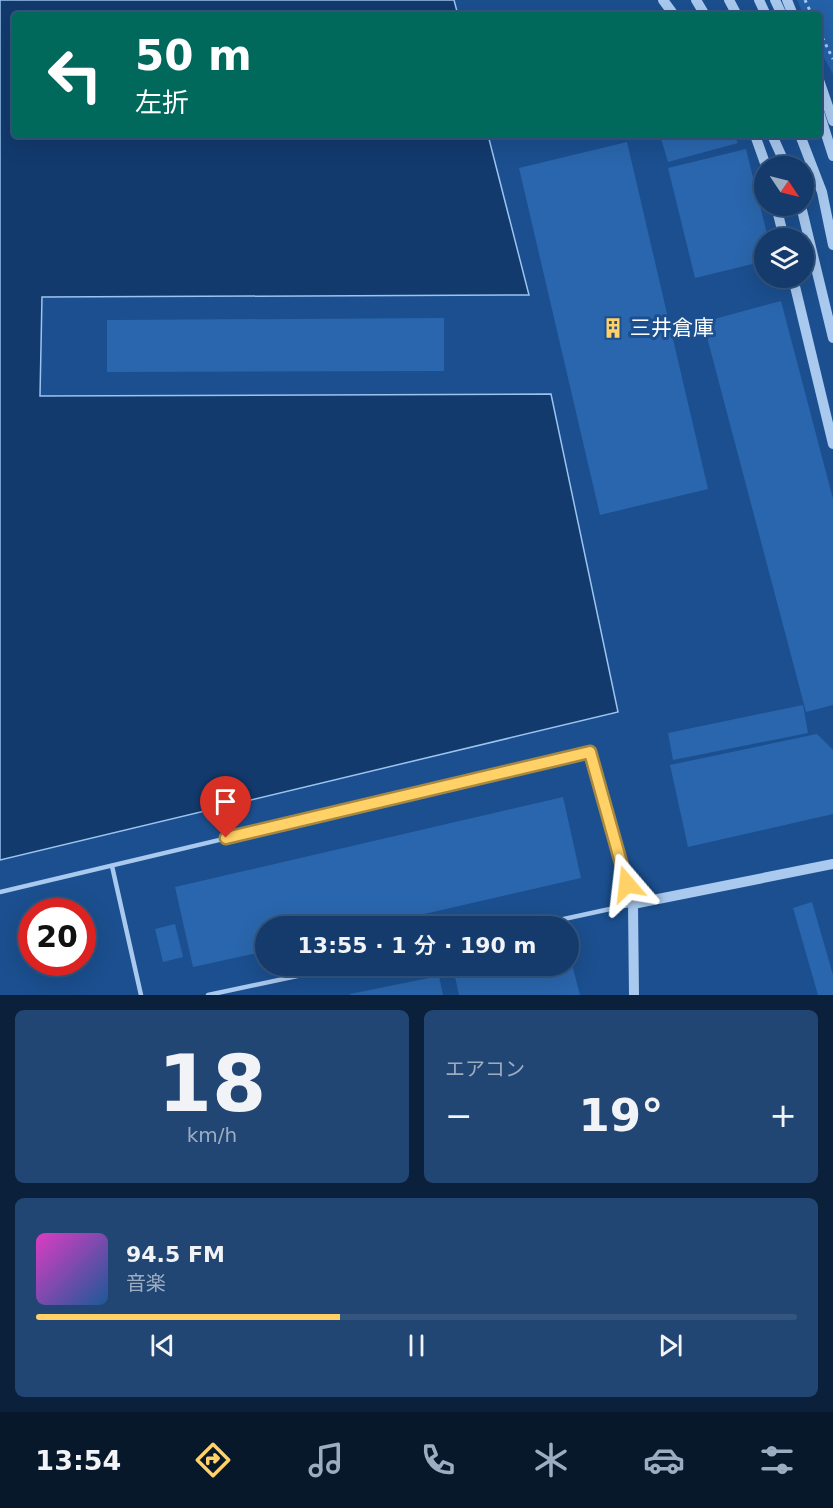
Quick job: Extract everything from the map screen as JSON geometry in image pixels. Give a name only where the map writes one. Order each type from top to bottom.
[{"type":"street","points":[[822,90],[833,121]]},
{"type":"street","points":[[822,121],[833,156]]},
{"type":"street","points":[[822,125],[833,150]]},
{"type":"street","points":[[756,138],[762,156]]},
{"type":"street","points":[[773,138],[781,156]]},
{"type":"street","points":[[801,138],[822,192],[833,245]]},
{"type":"street","points":[[803,216],[833,338]]},
{"type":"street","points":[[795,288],[833,444]]},
{"type":"street","points":[[634,995],[633,904],[833,864]]},
{"type":"lane","points":[[0,892],[590,752],[633,904],[578,916]]},
{"type":"lane","points":[[112,866],[141,995]]},
{"type":"lane","points":[[208,995],[297,976]]},
{"type":"path","points":[[822,37],[833,59]]},
{"type":"shaded area","points":[[0,0],[454,0],[457,12],[12,12],[12,138],[489,138],[529,295],[42,297],[40,396],[551,394],[618,712],[0,860]]},
{"type":"shaded area","points":[[797,0],[833,0],[833,74],[822,54],[822,12],[803,12]]},
{"type":"building","points":[[661,138],[735,138],[738,143],[668,162]]},
{"type":"building","name":"三井倉庫","points":[[627,142],[708,489],[600,515],[519,168]]},
{"type":"building","points":[[746,149],[754,181],[754,216],[763,216],[766,228],[754,228],[754,264],[695,278],[668,168]]},
{"type":"building","points":[[781,301],[833,499],[833,705],[806,712],[703,322]]},
{"type":"building","points":[[444,318],[444,371],[107,372],[107,320]]},
{"type":"building","points":[[803,705],[808,733],[673,760],[668,733]]},
{"type":"building","points":[[817,734],[833,750],[833,814],[688,847],[670,765]]},
{"type":"building","points":[[563,797],[581,878],[416,916],[255,916],[255,953],[193,967],[175,887]]},
{"type":"building","points":[[812,902],[833,975],[833,995],[818,995],[793,908]]},
{"type":"building","points":[[175,924],[183,957],[163,962],[155,929]]},
{"type":"building","points":[[439,976],[443,995],[350,995]]},
{"type":"building","points":[[455,976],[575,976],[580,995],[459,995]]},
{"type":"place","name":"三井倉庫","points":[[613,328]]},
{"type":"route","points":[[226,838],[590,752],[627,884]]}]
